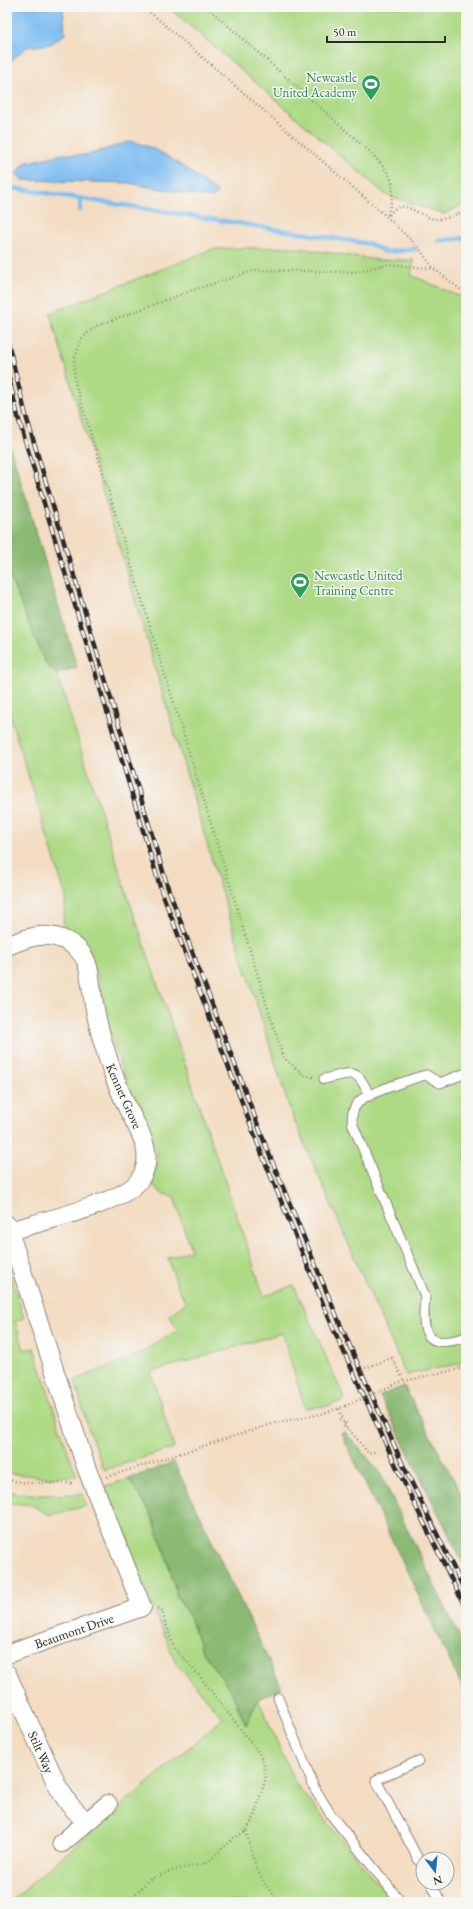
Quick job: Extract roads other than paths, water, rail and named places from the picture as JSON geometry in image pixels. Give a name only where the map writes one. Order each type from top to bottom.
[{"type":"street","name":"Kennet Grove","points":[[7,946],[31,937],[52,936],[72,944],[84,958],[88,966],[96,1019],[107,1057],[125,1102],[144,1141],[147,1158],[145,1169],[137,1183],[120,1196],[8,1228]]},
{"type":"street","name":"Beaumont Drive","points":[[7,1654],[142,1607],[91,1481],[8,1228]]},
{"type":"street","name":"Stilt Way","points":[[7,1674],[58,1787],[69,1804],[86,1822]]},
{"type":"street","points":[[62,1843],[108,1804]]},
{"type":"lane","points":[[466,1073],[440,1083],[426,1075],[413,1078],[362,1099],[355,1108],[352,1117],[352,1125],[425,1296],[424,1328],[430,1338],[435,1340],[448,1341],[466,1337]]},
{"type":"lane","points":[[324,1079],[346,1074],[354,1074],[362,1079],[370,1096]]},
{"type":"lane","points":[[278,1698],[314,1787],[331,1814],[402,1902]]},
{"type":"lane","points":[[415,1853],[376,1780],[418,1761]]},
{"type":"lane","points":[[435,1891],[441,1902]]},
{"type":"water","points":[[7,7],[63,7],[65,34],[51,44],[27,47],[7,62]]},
{"type":"water","points":[[131,141],[155,150],[177,162],[218,193],[212,198],[128,183],[23,180],[16,174],[25,163],[62,154],[88,155]]},
{"type":"waterway","points":[[7,187],[370,244],[385,252],[415,249]]},
{"type":"waterway","points":[[80,210],[81,199]]},
{"type":"waterway","points":[[438,241],[466,238]]},
{"type":"railway","points":[[7,338],[26,416],[168,888],[267,1149],[340,1324],[403,1465],[466,1593]]},
{"type":"railway","points":[[7,369],[18,417],[161,890],[261,1152],[333,1328],[397,1468],[466,1609]]},
{"type":"place","name":"Newcastle United Academy","points":[[371,101]]},
{"type":"place","name":"Newcastle United Training Centre","points":[[300,599]]}]
